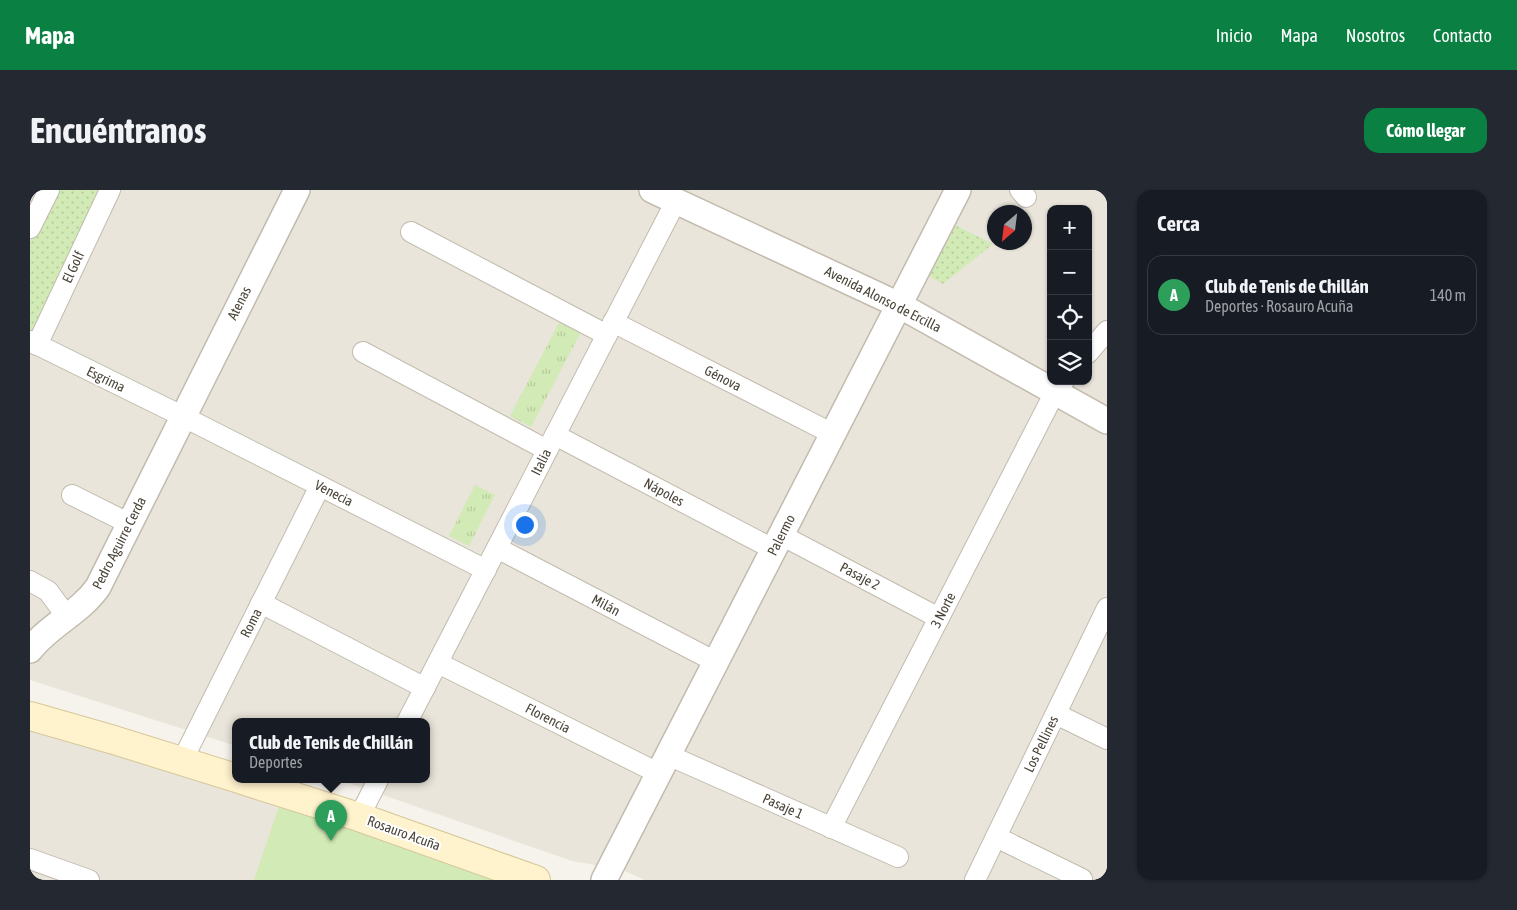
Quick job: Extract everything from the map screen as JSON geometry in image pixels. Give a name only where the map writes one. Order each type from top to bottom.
[{"type":"main road","points":[[30,716],[182,760],[232,777]]},
{"type":"main road","name":"Rosauro Acuña","points":[[251,783],[358,817],[536,880]]},
{"type":"street","points":[[30,228],[49,190]]},
{"type":"street","name":"El Golf","points":[[34,343],[110,190]]},
{"type":"street","name":"Atenas","points":[[182,416],[296,190]]},
{"type":"street","name":"Avenida Alonso de Ercilla","points":[[652,190],[899,305],[1060,387],[1107,421]]},
{"type":"street","name":"Palermo","points":[[604,880],[958,190]]},
{"type":"street","name":"Italia","points":[[409,718],[676,201]]},
{"type":"street","name":"Génova","points":[[411,232],[833,434]]},
{"type":"street","points":[[1092,348],[1107,331]]},
{"type":"street","name":"Esgrima","points":[[34,343],[182,416]]},
{"type":"street","name":"Nápoles","points":[[363,352],[551,442],[777,542]]},
{"type":"street","name":"3 Norte","points":[[832,828],[1060,387]]},
{"type":"street","name":"Venecia","points":[[182,416],[486,570]]},
{"type":"street","name":"Pedro Aguirre Cerda","points":[[30,650],[47,632],[86,602],[98,587],[182,416]]},
{"type":"street","name":"Roma","points":[[182,760],[320,486]]},
{"type":"street","points":[[72,495],[130,524]]},
{"type":"street","name":"Pasaje 2","points":[[777,542],[939,618]]},
{"type":"street","name":"Milán","points":[[497,548],[716,662]]},
{"type":"street","points":[[30,581],[48,591],[67,617]]},
{"type":"street","points":[[261,603],[425,688]]},
{"type":"street","name":"Los Pellines","points":[[975,880],[1107,608]]},
{"type":"street","name":"Florencia","points":[[438,663],[663,764]]},
{"type":"street","points":[[1056,714],[1107,739]]},
{"type":"street","name":"Pasaje 1","points":[[663,764],[832,828],[898,857]]},
{"type":"street","points":[[358,817],[376,783]]},
{"type":"street","points":[[996,837],[1082,879]]},
{"type":"street","points":[[30,859],[89,880]]},
{"type":"shaded area","points":[[30,190],[1107,190],[1107,880],[645,880],[620,869],[572,861],[349,783],[430,783],[430,718],[232,718],[232,745],[30,680]]},
{"type":"shaded area","points":[[30,729],[273,803],[495,880],[30,880]]},
{"type":"green space","points":[[56,190],[104,190],[34,333],[30,331],[30,242]]},
{"type":"green space","points":[[949,222],[987,241],[987,249],[943,284],[923,273]]},
{"type":"green space","points":[[560,321],[581,332],[531,427],[510,416]]},
{"type":"green space","points":[[475,485],[495,495],[469,546],[449,536]]},
{"type":"green space","points":[[280,803],[508,880],[254,880]]},
{"type":"place","name":"Club de Tenis de Chillán","points":[[331,841]]}]
